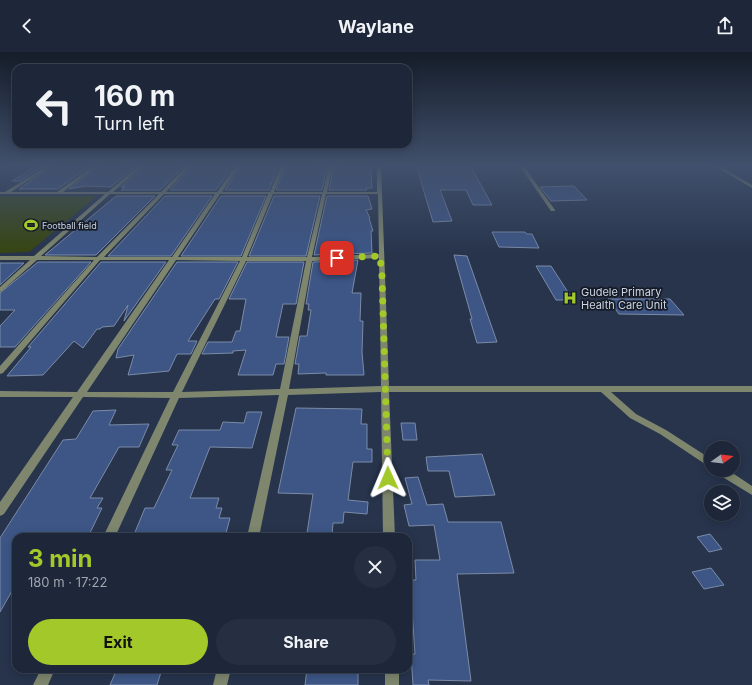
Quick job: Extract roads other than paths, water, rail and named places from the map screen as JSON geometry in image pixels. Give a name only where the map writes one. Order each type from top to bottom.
[{"type":"street","points":[[0,290],[107,195]]},
{"type":"street","points":[[0,371],[99,258],[162,195]]},
{"type":"street","points":[[0,511],[219,195]]},
{"type":"street","points":[[112,533],[176,394],[244,258],[270,195]]},
{"type":"street","points":[[253,533],[284,392],[309,259],[323,195]]},
{"type":"street","points":[[378,195],[386,388],[389,533]]},
{"type":"street","points":[[542,195],[553,210]]},
{"type":"street","points":[[0,258],[309,259],[380,256]]},
{"type":"street","points":[[0,394],[176,394],[386,388],[752,389]]},
{"type":"street","points":[[603,389],[633,416],[663,432],[704,459]]},
{"type":"street","points":[[731,477],[752,491]]},
{"type":"street","points":[[40,685],[46,673]]},
{"type":"street","points":[[220,685],[223,673]]},
{"type":"street","points":[[392,673],[392,685]]},
{"type":"place","name":"Football field","points":[[31,225]]},
{"type":"place","name":"Gudele Primary Health Care Unit","points":[[570,298]]}]
